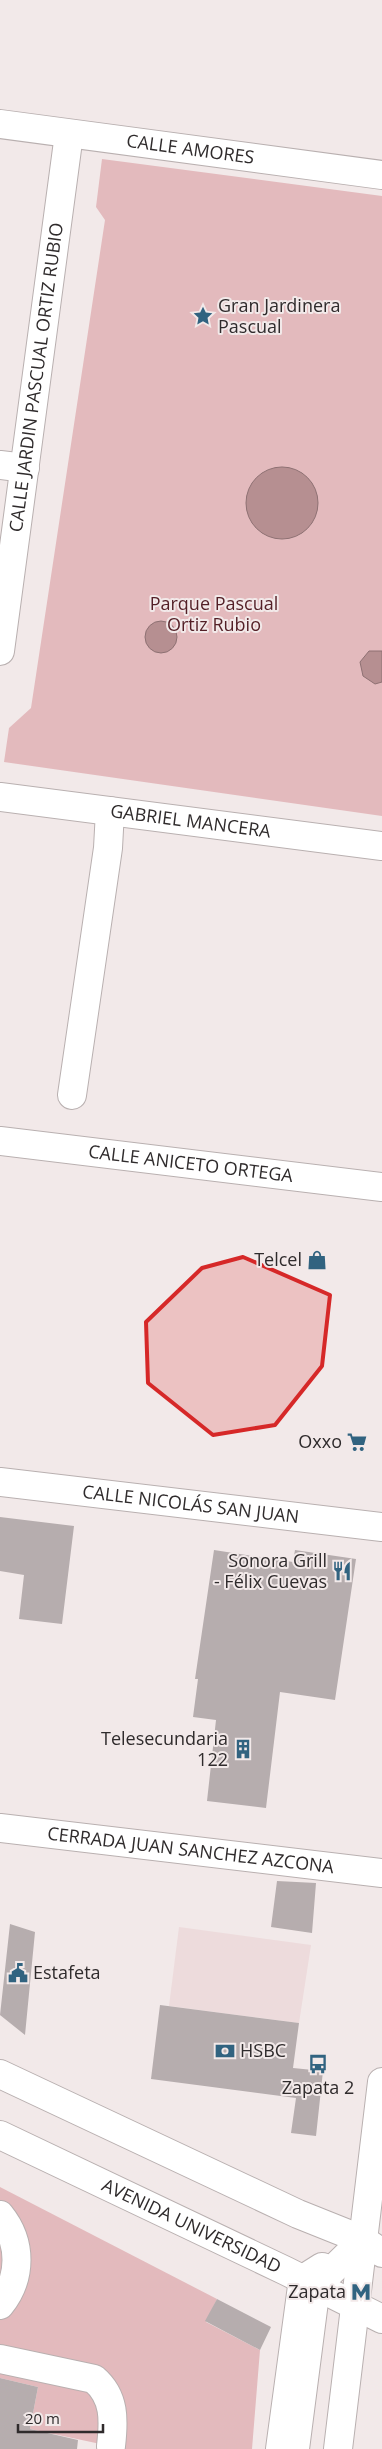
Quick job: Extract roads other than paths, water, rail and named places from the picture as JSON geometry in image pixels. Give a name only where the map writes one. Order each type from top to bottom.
[{"type":"street","name":"CALLE AMORES","points":[[0,124],[382,175]]},
{"type":"street","name":"CALLE JARDIN PASCUAL ORTIZ RUBIO","points":[[0,651],[13,466],[68,134]]},
{"type":"street","name":"GABRIEL MANCERA","points":[[0,797],[382,846]]},
{"type":"street","points":[[72,1095],[108,848],[110,811]]},
{"type":"street","name":"CALLE ANICETO ORTEGA","points":[[0,1141],[382,1187]]},
{"type":"street","name":"CALLE NICOLÁS SAN JUAN","points":[[0,1482],[382,1527]]},
{"type":"street","name":"CERRADA JUAN SANCHEZ AZCONA","points":[[0,1828],[382,1873]]},
{"type":"street","points":[[0,2074],[298,2214],[373,2247]]},
{"type":"street","points":[[338,2449],[355,2306],[373,2247],[382,2082]]},
{"type":"street","name":"AVENIDA UNIVERSIDAD","points":[[0,2135],[382,2319]]},
{"type":"street","points":[[0,2215],[12,2234],[17,2255],[11,2288],[0,2304]]},
{"type":"street","points":[[310,2283],[373,2247]]},
{"type":"street","points":[[280,2449],[310,2283]]},
{"type":"street","points":[[295,2449],[310,2283]]},
{"type":"street","points":[[0,2359],[94,2379],[103,2386],[110,2399],[114,2417],[111,2446]]},
{"type":"place","name":"Gran Jardinera Pascual","points":[[203,316]]},
{"type":"place","name":"Telcel","points":[[317,1260]]},
{"type":"place","name":"Oxxo","points":[[357,1442]]},
{"type":"place","name":"Sonora Grill - Félix Cuevas","points":[[342,1571]]},
{"type":"place","name":"Telesecundaria 122","points":[[243,1749]]},
{"type":"place","name":"Estafeta","points":[[18,1973]]},
{"type":"place","name":"HSBC","points":[[225,2051]]},
{"type":"place","name":"Zapata 2","points":[[318,2064]]},
{"type":"place","name":"Zapata","points":[[361,2292]]},
{"type":"park label","name":"Parque Pascual Ortiz Rubio","points":[[214,614]]}]
